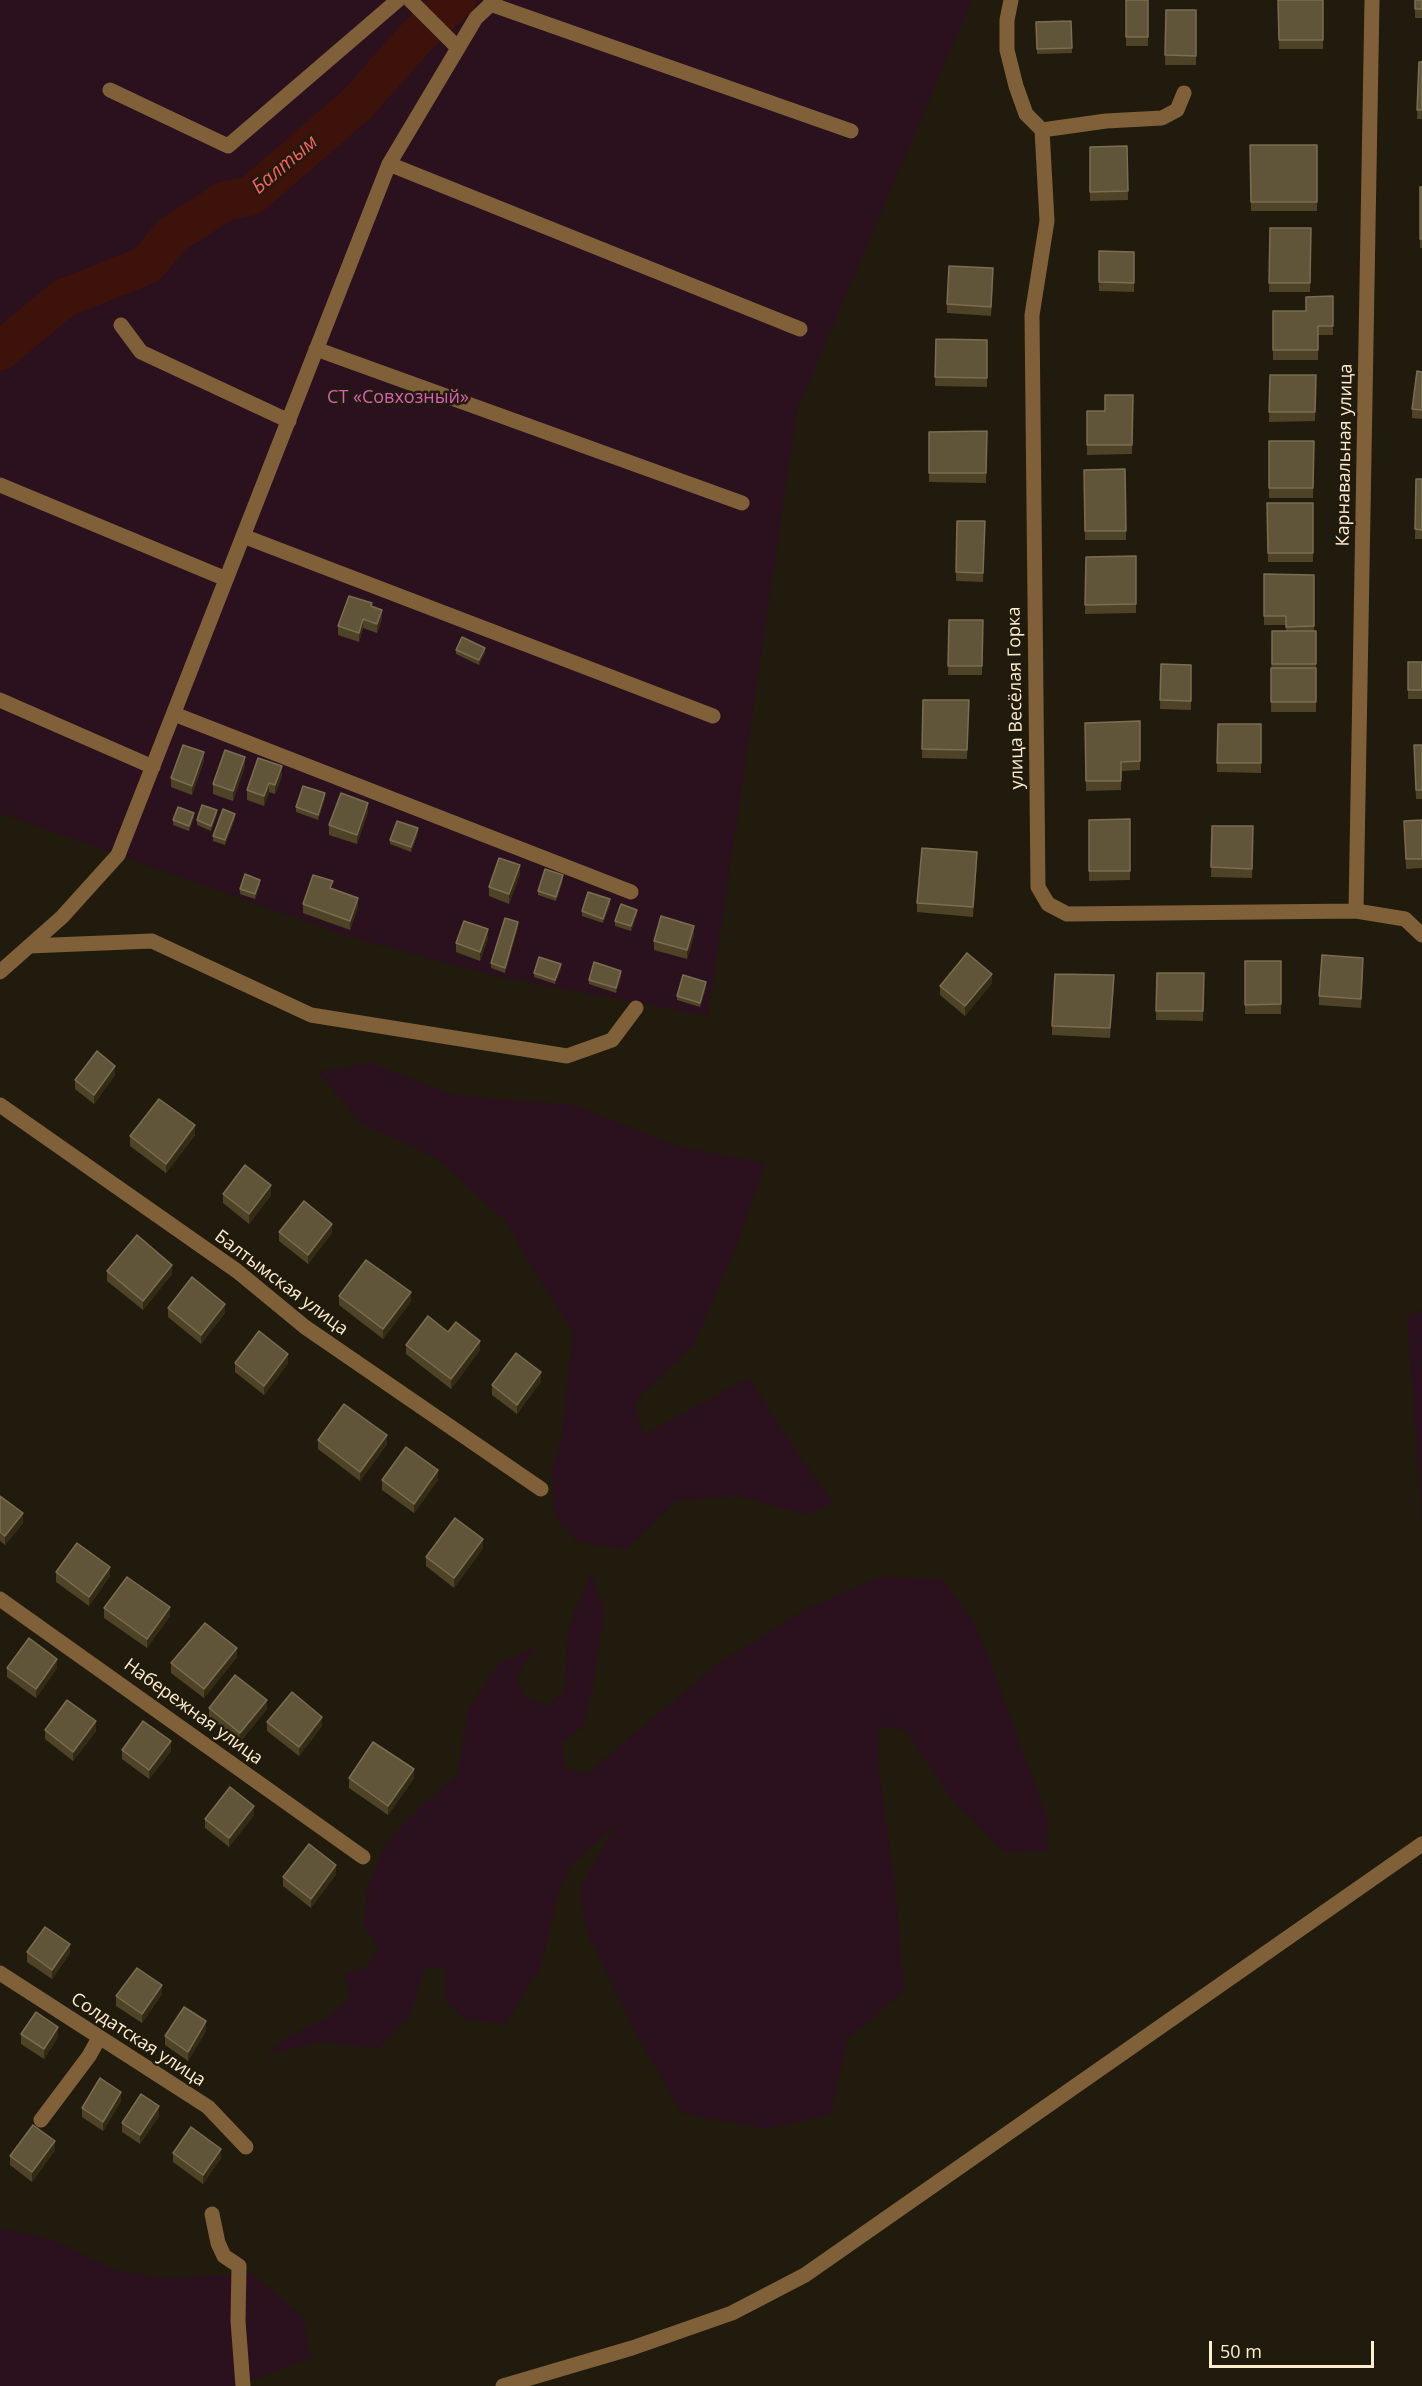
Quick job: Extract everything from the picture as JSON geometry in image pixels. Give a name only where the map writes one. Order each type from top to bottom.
[{"type":"street","points":[[110,90],[228,146],[398,0]]},
{"type":"street","points":[[410,0],[458,48]]},
{"type":"street","points":[[1011,0],[1007,20],[1007,50],[1026,114],[1042,130],[1106,121],[1162,118],[1177,110],[1184,93]]},
{"type":"street","name":"Карнавальная улица","points":[[1356,911],[1372,0]]},
{"type":"street","points":[[0,972],[62,917],[118,855],[389,164],[476,18],[492,2],[851,131]]},
{"type":"street","name":"улица Весёлая Горка","points":[[1042,130],[1047,221],[1032,315],[1038,887],[1048,904],[1067,914],[1356,911],[1405,919],[1422,935]]},
{"type":"street","points":[[389,164],[800,329]]},
{"type":"street","points":[[121,326],[141,352],[289,421]]},
{"type":"street","points":[[316,350],[742,503]]},
{"type":"street","points":[[0,485],[226,579]]},
{"type":"street","points":[[243,536],[713,716]]},
{"type":"street","points":[[0,700],[153,767]]},
{"type":"street","points":[[174,714],[631,892]]},
{"type":"street","points":[[29,946],[152,941],[311,1016],[567,1056],[612,1040],[636,1008]]},
{"type":"street","name":"Балтымская улица","points":[[0,1105],[237,1271],[305,1327],[541,1489]]},
{"type":"street","name":"Набережная улица","points":[[0,1599],[363,1857]]},
{"type":"street","points":[[504,2386],[632,2348],[732,2313],[805,2275],[1422,1844]]},
{"type":"street","name":"Солдатская улица","points":[[0,1974],[208,2107],[246,2147]]},
{"type":"street","points":[[41,2121],[99,2038]]},
{"type":"street","points":[[212,2214],[218,2243],[224,2256],[239,2266],[238,2321],[243,2386]]},
{"type":"green space","name":"СТ «Совхозный»","points":[[0,0],[972,0],[797,410],[708,1016],[491,975],[347,936],[0,813]]},
{"type":"green space","points":[[371,1063],[453,1095],[575,1105],[676,1146],[766,1163],[738,1242],[694,1345],[635,1401],[643,1435],[749,1378],[794,1448],[833,1502],[807,1515],[738,1496],[676,1501],[626,1550],[576,1541],[554,1514],[552,1470],[562,1435],[573,1332],[525,1256],[507,1221],[437,1158],[360,1123],[319,1072]]},
{"type":"green space","points":[[1422,1310],[1422,1519],[1407,1316]]},
{"type":"green space","points":[[591,1572],[604,1613],[593,1685],[584,1726],[561,1743],[565,1769],[588,1773],[719,1663],[806,1609],[879,1577],[943,1579],[977,1628],[1048,1819],[1047,1851],[1005,1853],[950,1797],[905,1730],[879,1726],[878,1764],[895,1886],[904,1990],[847,2040],[831,2115],[766,2129],[682,2113],[636,2034],[587,1931],[580,1889],[618,1821],[569,1869],[558,1895],[541,1966],[506,2024],[467,2020],[445,2001],[445,1968],[425,1968],[409,2017],[379,2048],[319,2042],[266,2055],[289,2036],[328,2018],[349,1998],[345,1973],[366,1967],[379,1947],[364,1927],[367,1889],[386,1843],[457,1775],[469,1707],[499,1664],[536,1646],[516,1678],[525,1697],[548,1706],[565,1690],[568,1630]]},
{"type":"green space","points":[[0,2228],[52,2239],[113,2270],[166,2278],[251,2273],[303,2317],[311,2358],[235,2386],[0,2386]]},
{"type":"building","points":[[1126,0],[1148,0],[1148,37],[1126,37]]},
{"type":"building","points":[[1278,0],[1323,0],[1323,40],[1279,40]]},
{"type":"building","points":[[1415,0],[1422,0],[1422,9],[1415,9]]},
{"type":"building","points":[[1166,10],[1196,10],[1196,56],[1165,55]]},
{"type":"building","points":[[1071,21],[1072,48],[1037,49],[1036,22]]},
{"type":"building","points":[[1419,62],[1422,62],[1422,110],[1417,110]]},
{"type":"building","points":[[1250,145],[1317,145],[1317,202],[1251,202]]},
{"type":"building","points":[[1127,146],[1128,191],[1090,192],[1090,147]]},
{"type":"building","points":[[1420,187],[1422,187],[1422,239],[1420,239]]},
{"type":"building","points":[[1270,228],[1311,228],[1310,283],[1269,283]]},
{"type":"building","points":[[1099,251],[1134,252],[1134,283],[1099,282]]},
{"type":"building","points":[[949,266],[993,268],[991,307],[947,304]]},
{"type":"building","points":[[1333,296],[1333,326],[1318,326],[1318,350],[1273,350],[1273,311],[1306,311],[1306,297]]},
{"type":"building","points":[[936,339],[987,340],[987,378],[935,377]]},
{"type":"building","points":[[1417,371],[1422,372],[1422,410],[1412,409]]},
{"type":"building","points":[[1270,375],[1316,375],[1315,412],[1269,412]]},
{"type":"building","points":[[1105,395],[1133,395],[1132,445],[1087,445],[1087,411],[1105,411]]},
{"type":"building","points":[[987,431],[986,473],[929,473],[929,432]]},
{"type":"building","points":[[1269,441],[1314,441],[1313,488],[1269,488]]},
{"type":"building","points":[[1125,469],[1126,531],[1085,531],[1084,470]]},
{"type":"building","points":[[1416,479],[1422,479],[1422,530],[1415,529]]},
{"type":"building","points":[[1267,503],[1313,503],[1313,553],[1268,553]]},
{"type":"building","points":[[957,521],[985,521],[983,573],[956,572]]},
{"type":"building","points":[[1136,556],[1136,604],[1085,605],[1086,557]]},
{"type":"building","points":[[1264,574],[1314,575],[1314,626],[1286,627],[1286,616],[1264,616]]},
{"type":"building","points":[[349,596],[372,603],[371,606],[382,610],[377,624],[363,619],[359,633],[338,626]]},
{"type":"building","points":[[949,620],[983,620],[982,666],[948,666]]},
{"type":"building","points":[[1272,631],[1316,631],[1316,664],[1272,664]]},
{"type":"building","points":[[462,637],[485,648],[479,660],[456,650]]},
{"type":"building","points":[[1408,662],[1422,662],[1422,690],[1408,690]]},
{"type":"building","points":[[1161,664],[1191,665],[1191,701],[1160,700]]},
{"type":"building","points":[[1271,668],[1316,668],[1316,702],[1271,702]]},
{"type":"building","points":[[923,700],[969,700],[967,750],[922,749]]},
{"type":"building","points":[[1140,721],[1140,761],[1121,762],[1121,781],[1086,781],[1085,723]]},
{"type":"building","points":[[1218,724],[1261,724],[1261,763],[1217,763]]},
{"type":"building","points":[[183,745],[204,752],[192,786],[171,778]]},
{"type":"building","points":[[1414,745],[1422,745],[1422,790],[1416,790]]},
{"type":"building","points":[[225,750],[245,757],[233,791],[213,784]]},
{"type":"building","points":[[258,758],[282,766],[275,785],[269,783],[264,796],[247,790]]},
{"type":"building","points":[[303,786],[325,793],[318,815],[296,807]]},
{"type":"building","points":[[341,793],[368,803],[357,835],[329,825]]},
{"type":"building","points":[[202,805],[217,810],[211,826],[197,820]]},
{"type":"building","points":[[178,807],[194,813],[189,826],[173,820]]},
{"type":"building","points":[[223,809],[235,814],[225,840],[213,836]]},
{"type":"building","points":[[1130,819],[1130,871],[1089,871],[1089,820]]},
{"type":"building","points":[[1422,820],[1422,859],[1406,859],[1404,821]]},
{"type":"building","points":[[397,821],[418,828],[411,847],[390,840]]},
{"type":"building","points":[[1212,826],[1253,826],[1252,869],[1211,867]]},
{"type":"building","points":[[922,848],[977,852],[973,907],[917,903]]},
{"type":"building","points":[[499,858],[520,865],[509,894],[489,887]]},
{"type":"building","points":[[545,869],[563,875],[556,897],[538,891]]},
{"type":"building","points":[[245,874],[260,880],[255,894],[240,889]]},
{"type":"building","points":[[313,875],[333,881],[330,888],[358,898],[350,921],[303,904]]},
{"type":"building","points":[[588,892],[610,899],[603,919],[582,911]]},
{"type":"building","points":[[621,904],[637,910],[631,926],[615,921]]},
{"type":"building","points":[[661,916],[694,926],[687,950],[654,941]]},
{"type":"building","points":[[505,918],[518,922],[505,968],[491,963]]},
{"type":"building","points":[[464,921],[488,929],[480,952],[456,943]]},
{"type":"building","points":[[967,953],[992,974],[965,1006],[940,986]]},
{"type":"building","points":[[1322,955],[1363,958],[1361,999],[1319,996]]},
{"type":"building","points":[[539,957],[561,964],[555,980],[534,973]]},
{"type":"building","points":[[1245,961],[1281,961],[1281,1004],[1245,1005]]},
{"type":"building","points":[[594,962],[621,971],[616,988],[589,980]]},
{"type":"building","points":[[1157,973],[1204,973],[1203,1011],[1156,1011]]},
{"type":"building","points":[[1055,974],[1114,975],[1110,1028],[1052,1026]]},
{"type":"building","points":[[683,975],[706,982],[700,1003],[677,996]]},
{"type":"building","points":[[97,1051],[115,1066],[94,1095],[75,1080]]},
{"type":"building","points":[[159,1099],[195,1125],[166,1164],[130,1136]]},
{"type":"building","points":[[245,1165],[271,1185],[249,1214],[223,1194]]},
{"type":"building","points":[[304,1201],[332,1224],[308,1255],[279,1232]]},
{"type":"building","points":[[137,1235],[172,1265],[143,1301],[107,1271]]},
{"type":"building","points":[[366,1260],[411,1292],[383,1329],[339,1296]]},
{"type":"building","points":[[192,1277],[225,1304],[201,1335],[168,1308]]},
{"type":"building","points":[[428,1316],[448,1332],[456,1322],[480,1341],[451,1379],[406,1345]]},
{"type":"building","points":[[259,1331],[288,1354],[264,1386],[235,1363]]},
{"type":"building","points":[[516,1353],[541,1372],[517,1405],[492,1385]]},
{"type":"building","points":[[344,1404],[387,1435],[360,1472],[318,1440]]},
{"type":"building","points":[[406,1447],[438,1470],[414,1504],[382,1480]]},
{"type":"building","points":[[0,1496],[23,1513],[5,1536],[0,1532]]},
{"type":"building","points":[[455,1518],[483,1539],[454,1578],[426,1557]]},
{"type":"building","points":[[77,1543],[110,1567],[89,1597],[56,1572]]},
{"type":"building","points":[[127,1577],[170,1607],[147,1639],[104,1608]]},
{"type":"building","points":[[205,1623],[237,1648],[204,1689],[171,1663]]},
{"type":"building","points":[[29,1638],[57,1659],[36,1689],[7,1668]]},
{"type":"building","points":[[235,1675],[267,1700],[240,1733],[209,1708]]},
{"type":"building","points":[[292,1692],[322,1717],[299,1747],[267,1722]]},
{"type":"building","points":[[67,1700],[96,1721],[73,1752],[45,1730]]},
{"type":"building","points":[[143,1721],[171,1741],[149,1770],[122,1750]]},
{"type":"building","points":[[373,1742],[414,1769],[388,1806],[349,1778]]},
{"type":"building","points":[[230,1787],[254,1806],[229,1838],[205,1819]]},
{"type":"building","points":[[309,1844],[336,1865],[311,1899],[283,1877]]},
{"type":"building","points":[[45,1927],[70,1944],[52,1970],[27,1952]]},
{"type":"building","points":[[137,1968],[162,1985],[142,2014],[116,1996]]},
{"type":"building","points":[[184,2007],[206,2021],[188,2052],[165,2036]]},
{"type":"building","points":[[36,2012],[58,2027],[44,2049],[21,2034]]},
{"type":"building","points":[[100,2078],[121,2092],[103,2122],[82,2108]]},
{"type":"building","points":[[141,2094],[159,2106],[140,2135],[122,2123]]},
{"type":"building","points":[[33,2125],[55,2141],[32,2172],[10,2156]]},
{"type":"building","points":[[191,2127],[221,2149],[203,2175],[173,2153]]},
{"type":"waterway","name":"Балтым","points":[[0,351],[64,298],[147,265],[172,235],[225,201],[251,196],[357,104],[420,33],[456,0]]}]
